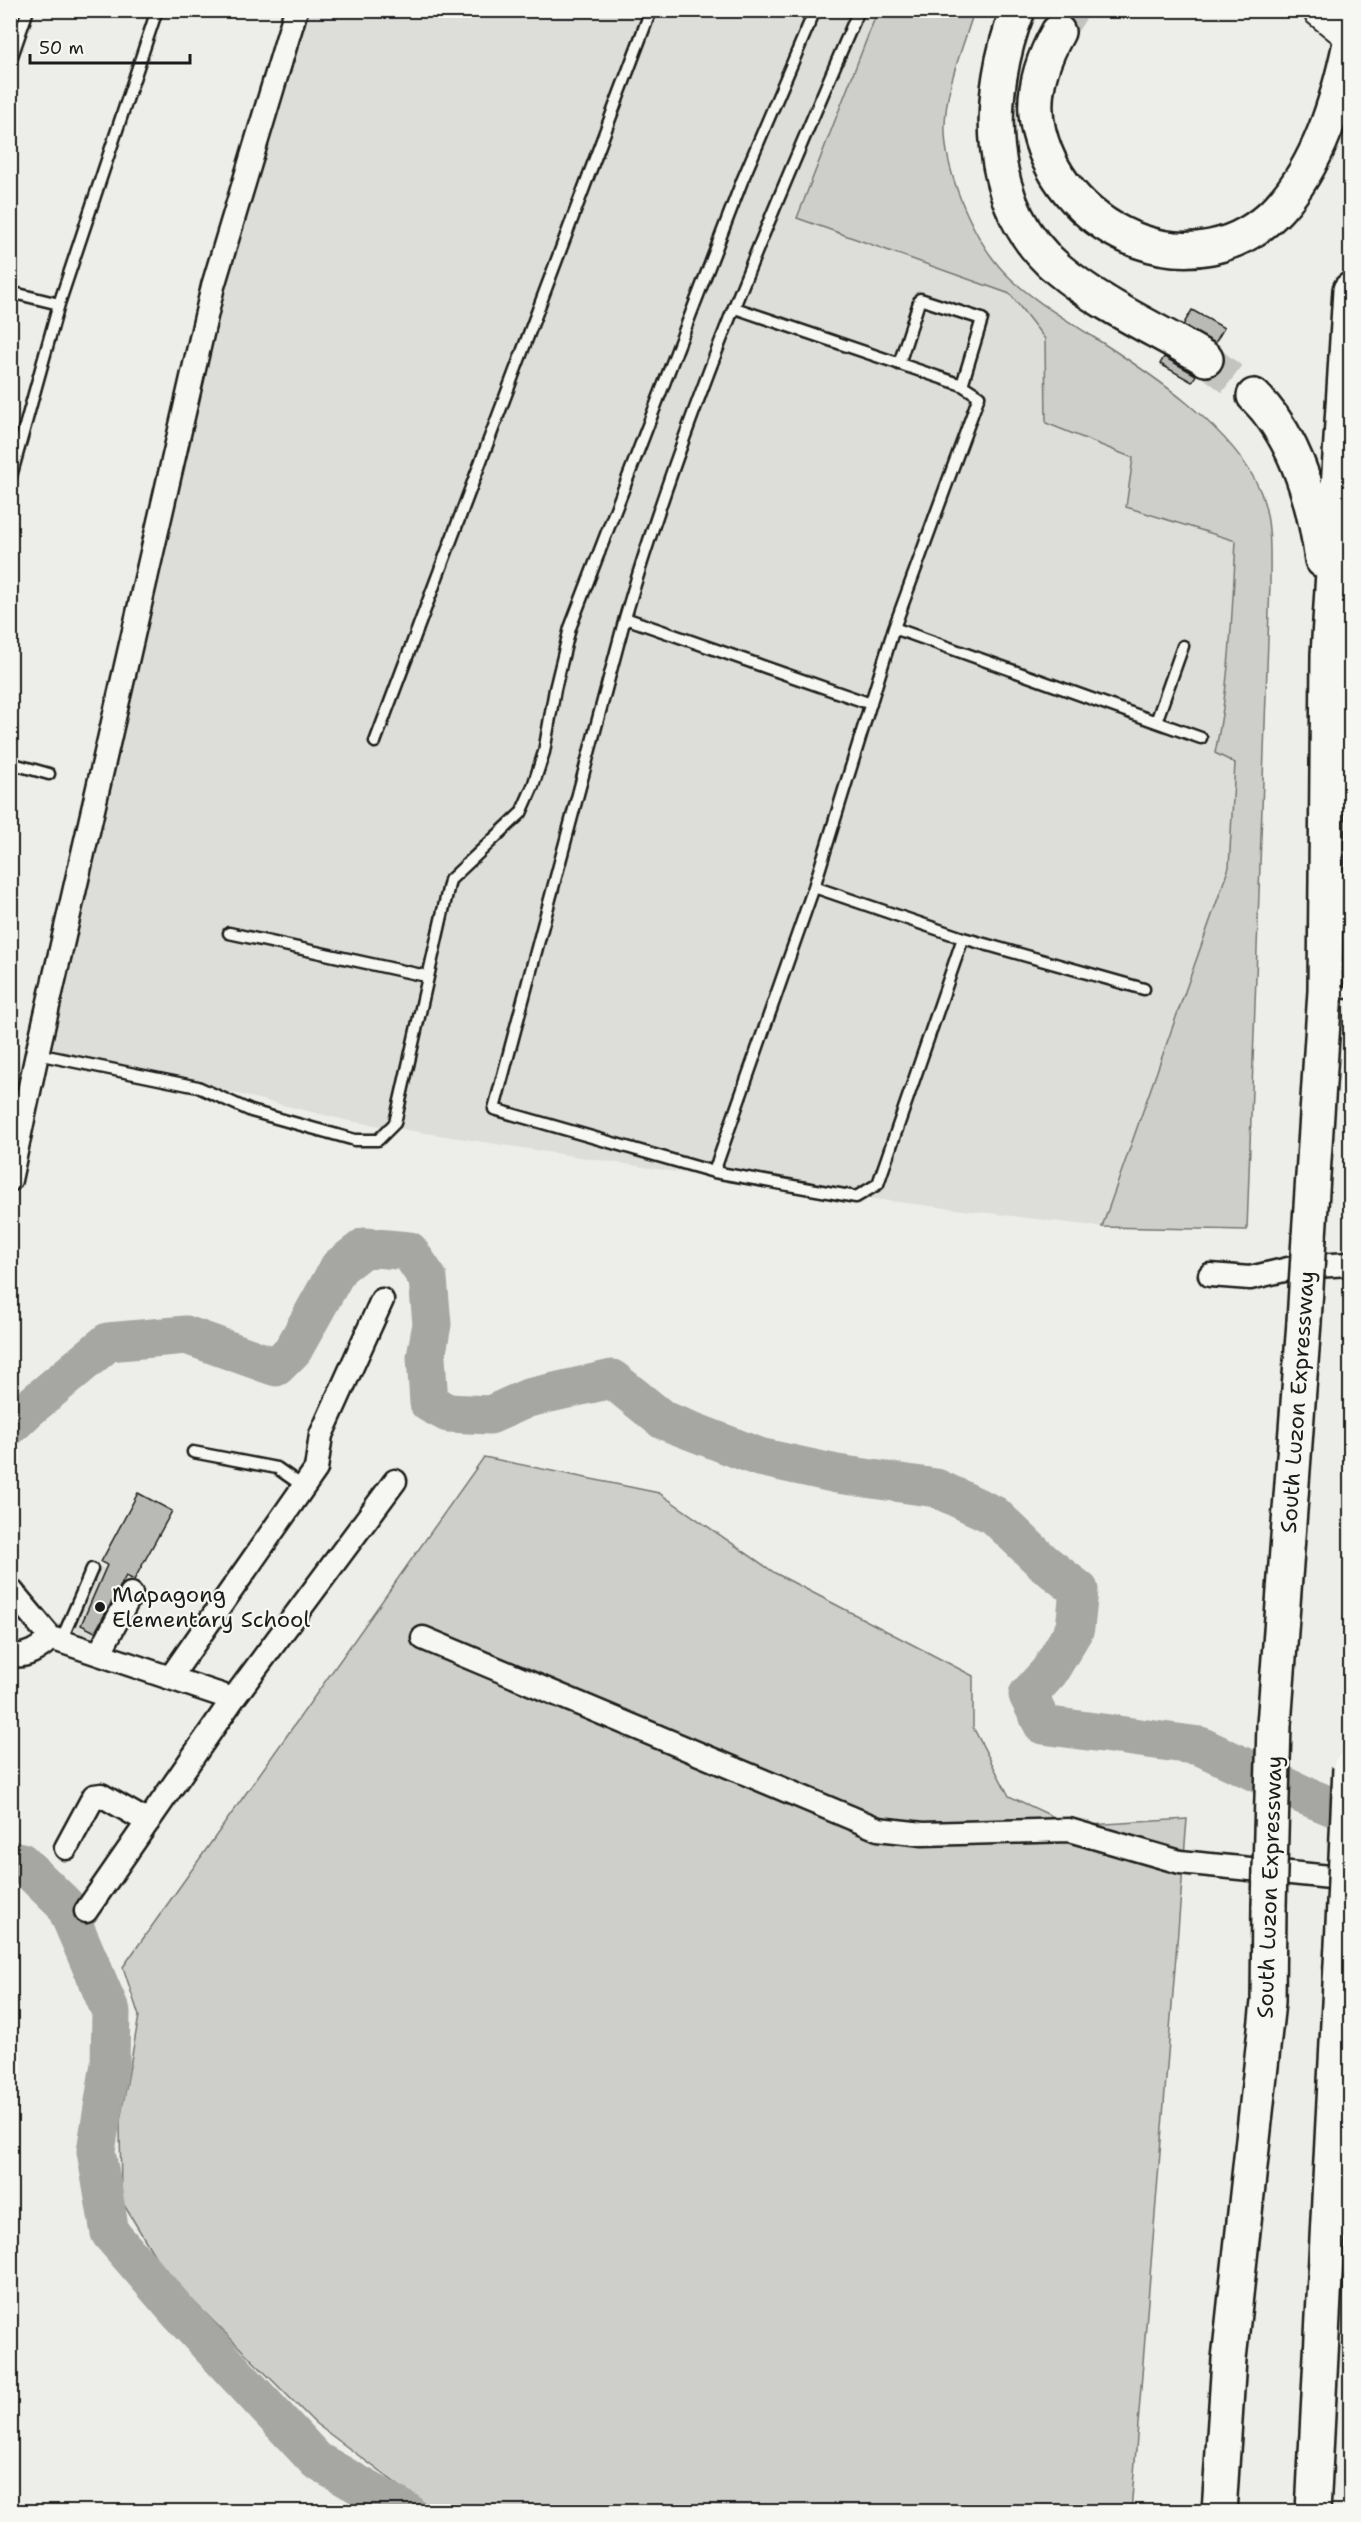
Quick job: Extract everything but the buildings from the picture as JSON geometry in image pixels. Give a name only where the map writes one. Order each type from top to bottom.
[{"type":"highway","points":[[1018,10],[1001,65],[995,118],[1002,175],[1020,222],[1039,250],[1072,281],[1108,305],[1206,359]]},
{"type":"highway","points":[[1058,32],[1044,60],[1036,96],[1039,132],[1052,164],[1072,194],[1095,217],[1131,239],[1148,246],[1178,250],[1212,247],[1234,240],[1263,223],[1288,197],[1308,166],[1322,136],[1336,97],[1350,43]]},
{"type":"highway","name":"South Luzon Expressway","points":[[1219,2511],[1229,2360],[1268,2002],[1274,1725],[1309,1237],[1338,992],[1328,655],[1350,290]]},
{"type":"highway","points":[[1254,396],[1275,419],[1302,474],[1319,541],[1326,590],[1328,655]]},
{"type":"highway","points":[[1313,2511],[1350,1768]]},
{"type":"main road","points":[[1319,10],[1350,35]]},
{"type":"street","points":[[10,1180],[213,286],[296,10]]},
{"type":"street","points":[[1210,1275],[1250,1278],[1298,1267],[1350,1264]]},
{"type":"street","points":[[170,1678],[316,1469],[321,1435],[382,1300]]},
{"type":"street","points":[[86,1911],[232,1700],[395,1481]]},
{"type":"street","points":[[10,1589],[56,1639],[232,1700]]},
{"type":"street","points":[[99,1654],[131,1593]]},
{"type":"street","points":[[423,1638],[878,1829],[923,1834],[1069,1830],[1180,1862],[1350,1879]]},
{"type":"street","points":[[10,1654],[16,1656],[36,1651],[56,1639]]},
{"type":"street","points":[[66,1848],[94,1796],[101,1795],[148,1822]]},
{"type":"lane","points":[[10,62],[28,10]]},
{"type":"lane","points":[[10,480],[59,304],[157,10]]},
{"type":"lane","points":[[375,742],[651,10]]},
{"type":"lane","points":[[37,1054],[198,1087],[251,1111],[355,1140],[378,1140],[395,1123],[426,976],[450,880],[521,813],[533,786],[544,752],[555,689],[570,628],[742,181],[815,10]]},
{"type":"lane","points":[[859,10],[735,308],[651,529],[625,618],[494,1110],[714,1172],[856,1197],[878,1184],[963,938]]},
{"type":"lane","points":[[10,292],[59,304]]},
{"type":"lane","points":[[899,364],[920,299],[982,319],[962,385]]},
{"type":"lane","points":[[714,1172],[814,886],[894,628],[979,396],[962,385],[735,308]]},
{"type":"lane","points":[[625,618],[871,704]]},
{"type":"lane","points":[[894,628],[1201,738]]},
{"type":"lane","points":[[1156,722],[1183,646]]},
{"type":"lane","points":[[10,763],[49,774]]},
{"type":"lane","points":[[814,886],[963,938],[1144,989]]},
{"type":"lane","points":[[229,933],[426,976]]},
{"type":"lane","points":[[193,1452],[277,1468],[304,1487]]},
{"type":"lane","points":[[56,1639],[92,1569]]},
{"type":"shaded area","points":[[878,10],[974,11],[948,96],[945,134],[949,163],[965,210],[975,231],[1001,269],[1028,293],[1163,384],[1211,424],[1232,446],[1249,469],[1265,504],[1270,538],[1270,583],[1247,1230],[1102,1227],[1229,867],[1235,763],[1215,753],[1227,674],[1236,541],[1126,507],[1133,458],[1046,423],[1045,339],[1010,294],[797,218]]},
{"type":"shaded area","points":[[290,11],[878,11],[797,218],[1010,294],[1045,339],[1046,423],[1134,458],[1126,507],[1236,541],[1228,664],[1215,753],[1235,763],[1229,867],[1102,1227],[766,1186],[349,1121],[44,1050]]},
{"type":"shaded area","points":[[484,1457],[659,1493],[775,1573],[973,1676],[973,1727],[1009,1796],[1073,1826],[1187,1819],[1131,2511],[433,2511],[315,2423],[165,2273],[121,2200],[120,2121],[139,2016],[123,1967]]},
{"type":"shaded area","name":"Mapagong Elementary School","points":[[100,1566],[129,1583],[99,1643],[74,1630]]},
{"type":"waterway","points":[[10,1426],[108,1342],[186,1335],[276,1367],[293,1350],[339,1267],[365,1247],[409,1251],[428,1279],[432,1324],[426,1357],[429,1403],[448,1413],[490,1415],[528,1398],[612,1379],[663,1420],[759,1457],[837,1474],[936,1488],[994,1515],[1044,1563],[1079,1590],[1075,1628],[1049,1672],[1028,1695],[1043,1725],[1200,1746],[1350,1814]]},
{"type":"waterway","points":[[10,1860],[21,1862],[65,1905],[111,2012],[110,2064],[96,2151],[110,2233],[180,2314],[317,2461],[407,2512]]},
{"type":"tunnel","points":[[1058,32],[1072,10]]},
{"type":"tunnel","points":[[1206,359],[1254,396]]},
{"type":"place","name":"Mapagong Elementary School","points":[[100,1607]]}]
